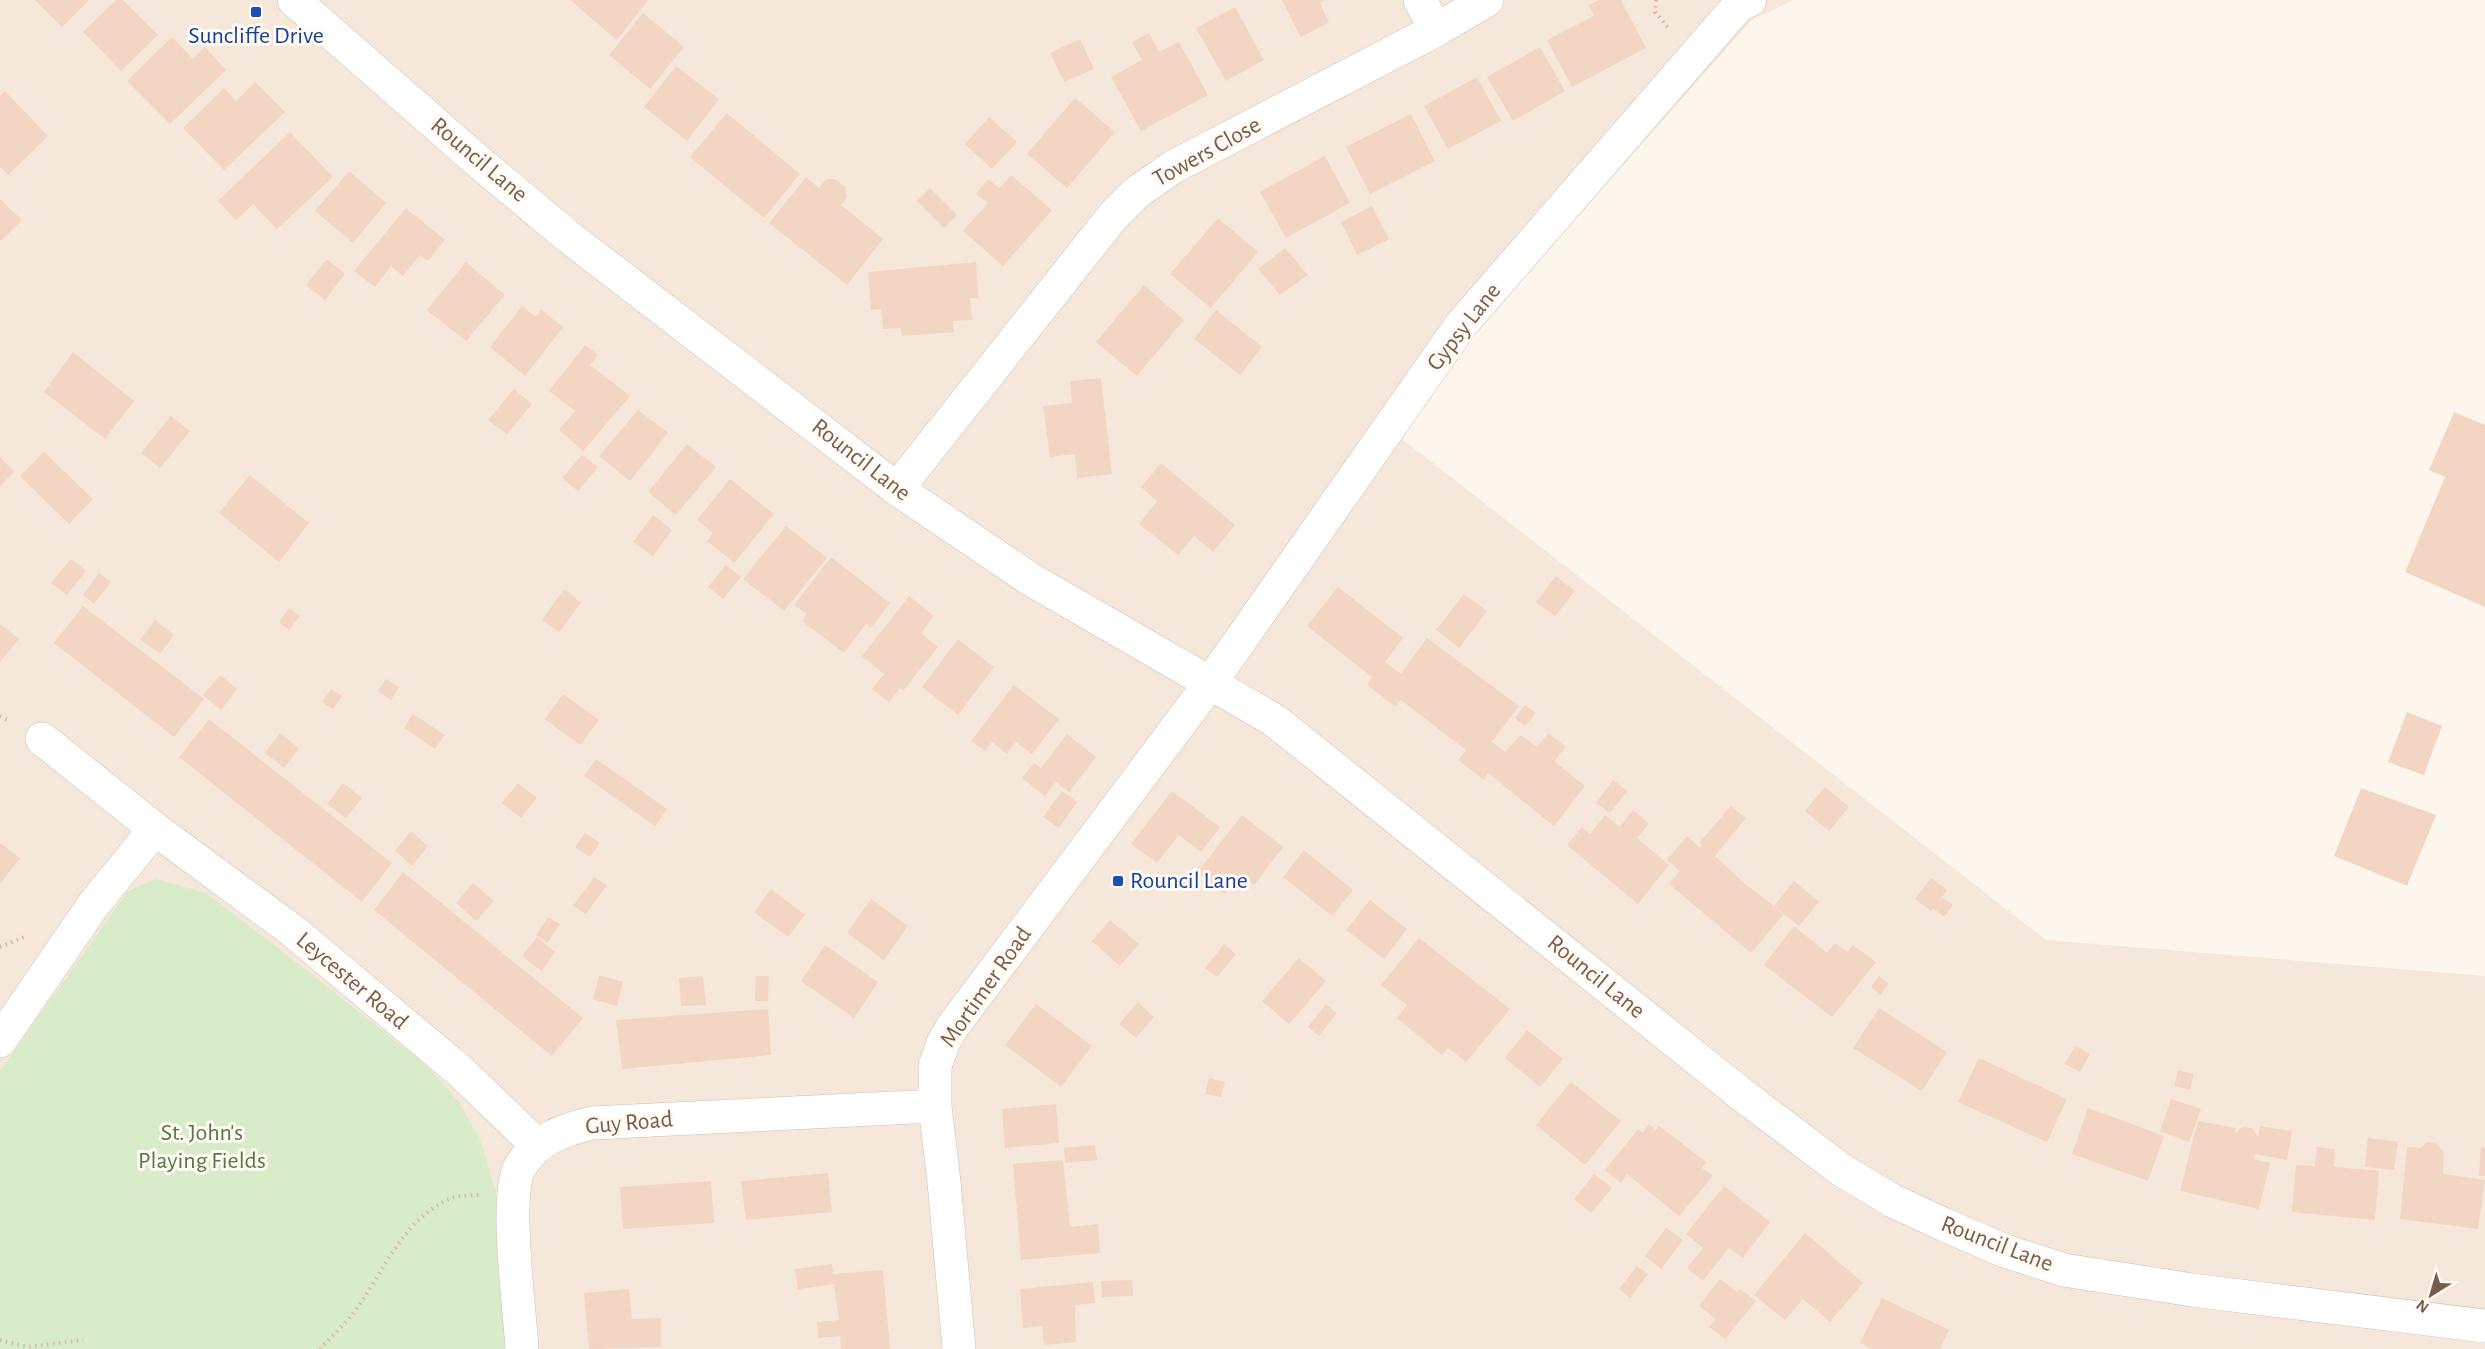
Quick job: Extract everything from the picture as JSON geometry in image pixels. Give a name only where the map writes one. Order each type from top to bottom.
[{"type":"street","name":"Rouncil Lane","points":[[294,0],[480,163],[570,238],[897,489],[1030,579],[1274,720],[1745,1097],[1843,1171],[1893,1201],[2005,1251],[2064,1270],[2193,1290],[2485,1326]]},
{"type":"street","points":[[1420,0],[1436,30]]},
{"type":"street","name":"Towers Close","points":[[897,489],[1113,216],[1136,193],[1173,167],[1436,30],[1487,0]]},
{"type":"street","name":"Gypsy Lane","points":[[1211,682],[1461,325],[1739,5],[1750,0]]},
{"type":"street","name":"Mortimer Road","points":[[959,1349],[935,1106],[935,1066],[943,1043],[953,1026],[1211,682]]},
{"type":"street","name":"Leycester Road","points":[[42,739],[156,829],[293,930],[460,1071],[538,1146]]},
{"type":"street","points":[[0,1041],[94,904],[156,829]]},
{"type":"street","name":"Guy Road","points":[[522,1349],[513,1213],[514,1186],[520,1167],[538,1146],[560,1131],[592,1123],[935,1106]]},
{"type":"path","points":[[320,1349],[355,1311],[377,1274],[413,1226],[434,1209],[453,1198],[483,1194]]},
{"type":"path","points":[[0,1340],[28,1347],[83,1340]]},
{"type":"shaded area","points":[[0,0],[1794,0],[1752,20],[1474,333],[1402,439],[2046,940],[2485,976],[2485,1349],[0,1349]]},
{"type":"green space","name":"St. John's Playing Fields","points":[[156,879],[206,893],[426,1065],[459,1102],[481,1142],[496,1192],[506,1349],[0,1349],[0,1071],[128,891]]},
{"type":"building","points":[[35,0],[89,0],[62,27]]},
{"type":"building","points":[[116,0],[123,0],[158,35],[121,71],[83,32]]},
{"type":"building","points":[[570,0],[648,0],[617,40]]},
{"type":"building","points":[[1282,0],[1325,0],[1320,3],[1329,22],[1301,37]]},
{"type":"building","points":[[1599,0],[1621,0],[1646,48],[1572,87],[1547,40],[1594,16],[1589,5]]},
{"type":"building","points":[[1235,7],[1264,60],[1226,81],[1196,28]]},
{"type":"building","points":[[643,13],[684,47],[650,89],[609,55]]},
{"type":"building","points":[[1149,33],[1159,52],[1179,42],[1208,95],[1141,131],[1111,77],[1142,60],[1132,42]]},
{"type":"building","points":[[172,37],[193,59],[205,47],[226,70],[170,124],[127,81]]},
{"type":"building","points":[[1080,39],[1094,69],[1064,82],[1050,53]]},
{"type":"building","points":[[1540,47],[1565,91],[1513,121],[1487,77]]},
{"type":"building","points":[[676,66],[719,99],[687,141],[644,107]]},
{"type":"building","points":[[1477,77],[1501,121],[1448,149],[1424,106]]},
{"type":"building","points":[[255,82],[285,112],[224,170],[183,128],[224,88],[236,101]]},
{"type":"building","points":[[5,91],[48,136],[8,175],[0,167],[0,96]]},
{"type":"building","points":[[1075,98],[1115,132],[1067,188],[1027,154]]},
{"type":"building","points":[[727,113],[800,174],[764,218],[690,157]]},
{"type":"building","points":[[1411,114],[1435,161],[1370,194],[1346,147]]},
{"type":"building","points":[[989,117],[1017,142],[992,169],[965,144]]},
{"type":"building","points":[[290,132],[333,177],[277,229],[253,204],[236,220],[218,201]]},
{"type":"building","points":[[1325,156],[1350,203],[1286,238],[1260,192]]},
{"type":"building","points":[[349,171],[386,203],[353,243],[315,211]]},
{"type":"building","points":[[1011,175],[1052,210],[1003,266],[963,231],[988,203],[976,194],[988,179],[999,188]]},
{"type":"building","points":[[806,177],[819,188],[826,179],[835,179],[845,187],[847,198],[841,205],[883,239],[847,285],[769,223]]},
{"type":"building","points":[[930,188],[957,215],[944,228],[917,201]]},
{"type":"building","points":[[0,199],[22,220],[1,241],[0,240]]},
{"type":"building","points":[[1372,206],[1389,239],[1357,255],[1341,222]]},
{"type":"building","points":[[406,208],[445,240],[428,261],[420,255],[403,276],[391,266],[375,287],[354,271]]},
{"type":"building","points":[[1218,218],[1258,252],[1211,308],[1170,274]]},
{"type":"building","points":[[1285,248],[1308,275],[1280,295],[1258,269]]},
{"type":"building","points":[[327,259],[345,274],[325,300],[306,285]]},
{"type":"building","points":[[466,262],[505,295],[466,341],[427,310]]},
{"type":"building","points":[[976,262],[978,298],[970,298],[972,320],[953,321],[954,332],[902,336],[901,328],[883,329],[881,309],[871,310],[868,272]]},
{"type":"building","points":[[1144,285],[1184,320],[1137,376],[1096,342]]},
{"type":"building","points":[[522,306],[536,317],[541,310],[563,327],[525,376],[490,347]]},
{"type":"building","points":[[1216,310],[1262,347],[1240,375],[1194,339]]},
{"type":"building","points":[[585,345],[598,355],[590,365],[630,396],[583,451],[559,430],[575,411],[549,391]]},
{"type":"building","points":[[73,352],[134,401],[105,439],[44,392]]},
{"type":"building","points":[[1101,378],[1112,474],[1077,478],[1075,454],[1050,457],[1043,406],[1072,403],[1070,381]]},
{"type":"building","points":[[514,389],[532,404],[507,434],[488,420]]},
{"type":"building","points":[[638,410],[668,433],[630,481],[599,456]]},
{"type":"building","points":[[2454,412],[2485,425],[2485,607],[2405,572],[2445,477],[2429,470]]},
{"type":"building","points":[[171,416],[190,431],[160,468],[141,453]]},
{"type":"building","points":[[687,444],[716,467],[676,515],[648,492]]},
{"type":"building","points":[[44,452],[93,499],[69,524],[20,476]]},
{"type":"building","points":[[582,455],[598,467],[578,491],[562,478]]},
{"type":"building","points":[[0,457],[14,472],[0,486]]},
{"type":"building","points":[[1161,463],[1235,525],[1213,552],[1194,536],[1178,555],[1139,524],[1157,501],[1141,487]]},
{"type":"building","points":[[250,475],[309,523],[279,562],[219,513]]},
{"type":"building","points":[[730,479],[774,514],[734,563],[707,541],[713,533],[697,520]]},
{"type":"building","points":[[653,515],[672,530],[653,556],[633,542]]},
{"type":"building","points":[[786,526],[827,558],[784,611],[743,579]]},
{"type":"building","points":[[831,557],[890,603],[871,628],[866,624],[844,653],[802,621],[807,614],[794,605]]},
{"type":"building","points":[[71,559],[86,571],[67,595],[51,583]]},
{"type":"building","points":[[726,565],[741,577],[723,599],[708,587]]},
{"type":"building","points":[[99,573],[111,582],[94,604],[83,595]]},
{"type":"building","points":[[1556,576],[1575,591],[1555,616],[1536,602]]},
{"type":"building","points":[[1338,587],[1403,638],[1385,662],[1401,674],[1427,638],[1519,706],[1492,742],[1505,752],[1521,735],[1537,747],[1548,733],[1566,747],[1554,761],[1585,786],[1554,826],[1488,773],[1484,780],[1458,760],[1466,750],[1401,700],[1396,707],[1367,685],[1372,677],[1307,626]]},
{"type":"building","points":[[564,589],[581,603],[559,632],[542,620]]},
{"type":"building","points":[[1464,594],[1487,611],[1459,648],[1436,630]]},
{"type":"building","points":[[909,596],[934,616],[921,633],[938,647],[903,691],[900,688],[889,702],[872,689],[884,674],[862,656]]},
{"type":"building","points":[[83,606],[204,699],[174,737],[54,643]]},
{"type":"building","points":[[289,608],[300,616],[289,630],[279,622]]},
{"type":"building","points":[[155,620],[174,635],[160,654],[140,639]]},
{"type":"building","points":[[0,624],[19,639],[0,662]]},
{"type":"building","points":[[958,639],[994,667],[958,715],[922,687]]},
{"type":"building","points":[[220,675],[237,689],[221,710],[203,695]]},
{"type":"building","points":[[386,679],[399,687],[391,700],[378,691]]},
{"type":"building","points":[[1014,685],[1059,719],[1032,754],[1016,742],[1007,754],[992,742],[985,751],[971,741]]},
{"type":"building","points":[[331,689],[342,696],[333,709],[322,702]]},
{"type":"building","points":[[563,694],[599,720],[580,745],[545,719]]},
{"type":"building","points":[[1525,705],[1536,713],[1525,726],[1515,718]]},
{"type":"building","points":[[2407,712],[2442,726],[2424,775],[2388,762]]},
{"type":"building","points":[[413,714],[445,735],[435,749],[404,728]]},
{"type":"building","points":[[209,719],[392,863],[362,902],[179,757]]},
{"type":"building","points":[[280,733],[299,748],[284,768],[265,753]]},
{"type":"building","points":[[1067,734],[1096,757],[1069,792],[1056,782],[1045,796],[1022,778],[1034,763],[1041,768]]},
{"type":"building","points":[[596,759],[667,809],[655,826],[584,776]]},
{"type":"building","points":[[1613,780],[1627,791],[1610,813],[1596,803]]},
{"type":"building","points":[[343,783],[362,798],[346,818],[327,804]]},
{"type":"building","points":[[518,783],[537,798],[521,818],[502,803]]},
{"type":"building","points":[[1825,787],[1849,807],[1829,831],[1805,811]]},
{"type":"building","points":[[2361,788],[2436,815],[2407,886],[2334,856]]},
{"type":"building","points":[[1062,791],[1077,802],[1059,828],[1043,817]]},
{"type":"building","points":[[1172,791],[1220,827],[1201,852],[1179,835],[1157,863],[1131,844]]},
{"type":"building","points":[[1731,806],[1746,818],[1715,856],[1745,884],[1774,906],[1794,881],[1819,902],[1799,926],[1775,907],[1783,915],[1751,953],[1669,884],[1680,871],[1667,860],[1687,836],[1700,848],[1702,845],[1699,843]]},
{"type":"building","points":[[1633,810],[1649,824],[1637,838],[1669,865],[1638,904],[1567,845],[1582,827],[1590,834],[1605,815],[1620,827]]},
{"type":"building","points":[[1242,815],[1283,847],[1254,885],[1240,874],[1225,894],[1197,873]]},
{"type":"building","points":[[411,831],[428,846],[412,866],[395,851]]},
{"type":"building","points":[[585,833],[600,843],[590,857],[575,847]]},
{"type":"building","points":[[0,843],[20,858],[0,884]]},
{"type":"building","points":[[1304,850],[1353,890],[1332,916],[1283,877]]},
{"type":"building","points":[[403,872],[583,1018],[552,1056],[374,910]]},
{"type":"building","points":[[594,877],[607,885],[586,914],[573,906]]},
{"type":"building","points":[[1931,878],[1947,890],[1942,897],[1953,905],[1944,917],[1933,908],[1931,911],[1915,899]]},
{"type":"building","points":[[473,883],[494,901],[476,921],[456,903]]},
{"type":"building","points":[[771,889],[805,915],[788,937],[754,912]]},
{"type":"building","points":[[871,899],[908,926],[884,960],[847,933]]},
{"type":"building","points":[[1370,900],[1407,929],[1384,959],[1346,930]]},
{"type":"building","points":[[548,917],[560,924],[547,943],[536,935]]},
{"type":"building","points":[[1110,920],[1139,944],[1120,966],[1092,941]]},
{"type":"building","points":[[1794,926],[1827,953],[1835,943],[1847,952],[1853,945],[1876,962],[1832,1017],[1764,965]]},
{"type":"building","points":[[537,937],[555,952],[541,971],[522,956]]},
{"type":"building","points":[[1419,938],[1510,1009],[1466,1062],[1448,1048],[1442,1055],[1397,1018],[1407,1005],[1381,985]]},
{"type":"building","points":[[1224,944],[1236,954],[1217,977],[1205,968]]},
{"type":"building","points":[[825,945],[878,982],[854,1018],[801,981]]},
{"type":"building","points":[[1299,958],[1326,981],[1289,1024],[1262,1001]]},
{"type":"building","points":[[599,975],[623,982],[617,1006],[593,999]]},
{"type":"building","points":[[703,976],[706,1005],[681,1006],[679,978]]},
{"type":"building","points":[[756,976],[769,976],[768,1001],[755,1001]]},
{"type":"building","points":[[1879,976],[1889,984],[1880,995],[1871,987]]},
{"type":"building","points":[[1138,1002],[1154,1017],[1136,1038],[1119,1024]]},
{"type":"building","points":[[1036,1004],[1092,1046],[1061,1087],[1005,1045]]},
{"type":"building","points":[[1326,1004],[1337,1013],[1319,1036],[1308,1027]]},
{"type":"building","points":[[1879,1008],[1947,1052],[1922,1091],[1853,1048]]},
{"type":"building","points":[[768,1009],[771,1055],[622,1069],[616,1020]]},
{"type":"building","points":[[1527,1030],[1563,1059],[1540,1087],[1505,1058]]},
{"type":"building","points":[[2075,1046],[2090,1054],[2080,1072],[2065,1064]]},
{"type":"building","points":[[1979,1058],[2067,1099],[2047,1142],[1958,1102]]},
{"type":"building","points":[[2178,1070],[2194,1074],[2190,1090],[2174,1086]]},
{"type":"building","points":[[1209,1078],[1225,1082],[1221,1097],[1205,1094]]},
{"type":"building","points":[[1571,1082],[1621,1121],[1585,1165],[1536,1125]]},
{"type":"building","points":[[2171,1099],[2201,1109],[2189,1142],[2160,1131]]},
{"type":"building","points":[[1056,1104],[1059,1143],[1005,1148],[1002,1109]]},
{"type":"building","points":[[2088,1108],[2164,1136],[2148,1181],[2072,1154]]},
{"type":"building","points":[[2198,1121],[2236,1128],[2234,1134],[2243,1127],[2252,1128],[2258,1137],[2260,1126],[2292,1131],[2287,1160],[2255,1154],[2253,1159],[2270,1163],[2259,1209],[2180,1191]]},
{"type":"building","points":[[1649,1124],[1656,1130],[1659,1126],[1706,1162],[1702,1168],[1713,1176],[1679,1216],[1627,1174],[1621,1183],[1605,1170],[1638,1129],[1643,1133]]},
{"type":"building","points":[[2368,1138],[2398,1142],[2394,1170],[2365,1167]]},
{"type":"building","points":[[2427,1142],[2437,1144],[2444,1153],[2443,1174],[2485,1180],[2478,1229],[2400,1219],[2407,1147],[2421,1148]]},
{"type":"building","points":[[1095,1145],[1097,1160],[1065,1163],[1064,1148]]},
{"type":"building","points":[[2317,1147],[2335,1149],[2334,1167],[2379,1171],[2375,1220],[2292,1212],[2296,1165],[2315,1166]]},
{"type":"building","points":[[2481,1147],[2485,1148],[2485,1176],[2479,1176]]},
{"type":"building","points":[[1063,1160],[1070,1227],[1098,1224],[1100,1253],[1021,1260],[1013,1164]]},
{"type":"building","points":[[828,1173],[832,1212],[746,1220],[741,1181]]},
{"type":"building","points":[[1594,1174],[1612,1188],[1591,1213],[1574,1199]]},
{"type":"building","points":[[711,1181],[714,1223],[623,1229],[620,1187]]},
{"type":"building","points":[[1724,1186],[1770,1222],[1743,1258],[1729,1248],[1703,1281],[1687,1268],[1703,1248],[1686,1234]]},
{"type":"building","points":[[1666,1228],[1683,1240],[1661,1269],[1645,1256]]},
{"type":"building","points":[[1805,1233],[1863,1283],[1830,1322],[1803,1299],[1785,1320],[1754,1295]]},
{"type":"building","points":[[832,1264],[833,1274],[883,1270],[890,1349],[841,1349],[840,1336],[818,1338],[817,1322],[839,1320],[834,1284],[798,1289],[795,1269]]},
{"type":"building","points":[[1637,1266],[1648,1274],[1630,1298],[1619,1289]]},
{"type":"building","points":[[1720,1279],[1737,1292],[1740,1289],[1756,1301],[1725,1339],[1709,1327],[1716,1319],[1699,1306]]},
{"type":"building","points":[[1132,1280],[1133,1296],[1102,1297],[1101,1281]]},
{"type":"building","points":[[1093,1282],[1095,1303],[1075,1305],[1076,1342],[1044,1345],[1042,1326],[1023,1328],[1020,1289]]},
{"type":"building","points":[[629,1289],[632,1319],[661,1318],[661,1347],[589,1349],[584,1293]]},
{"type":"building","points":[[1882,1298],[1949,1330],[1940,1349],[1873,1349],[1860,1343]]},
{"type":"place","name":"Suncliffe Drive","points":[[256,12]]},
{"type":"place","name":"Rouncil Lane","points":[[1118,881]]}]
